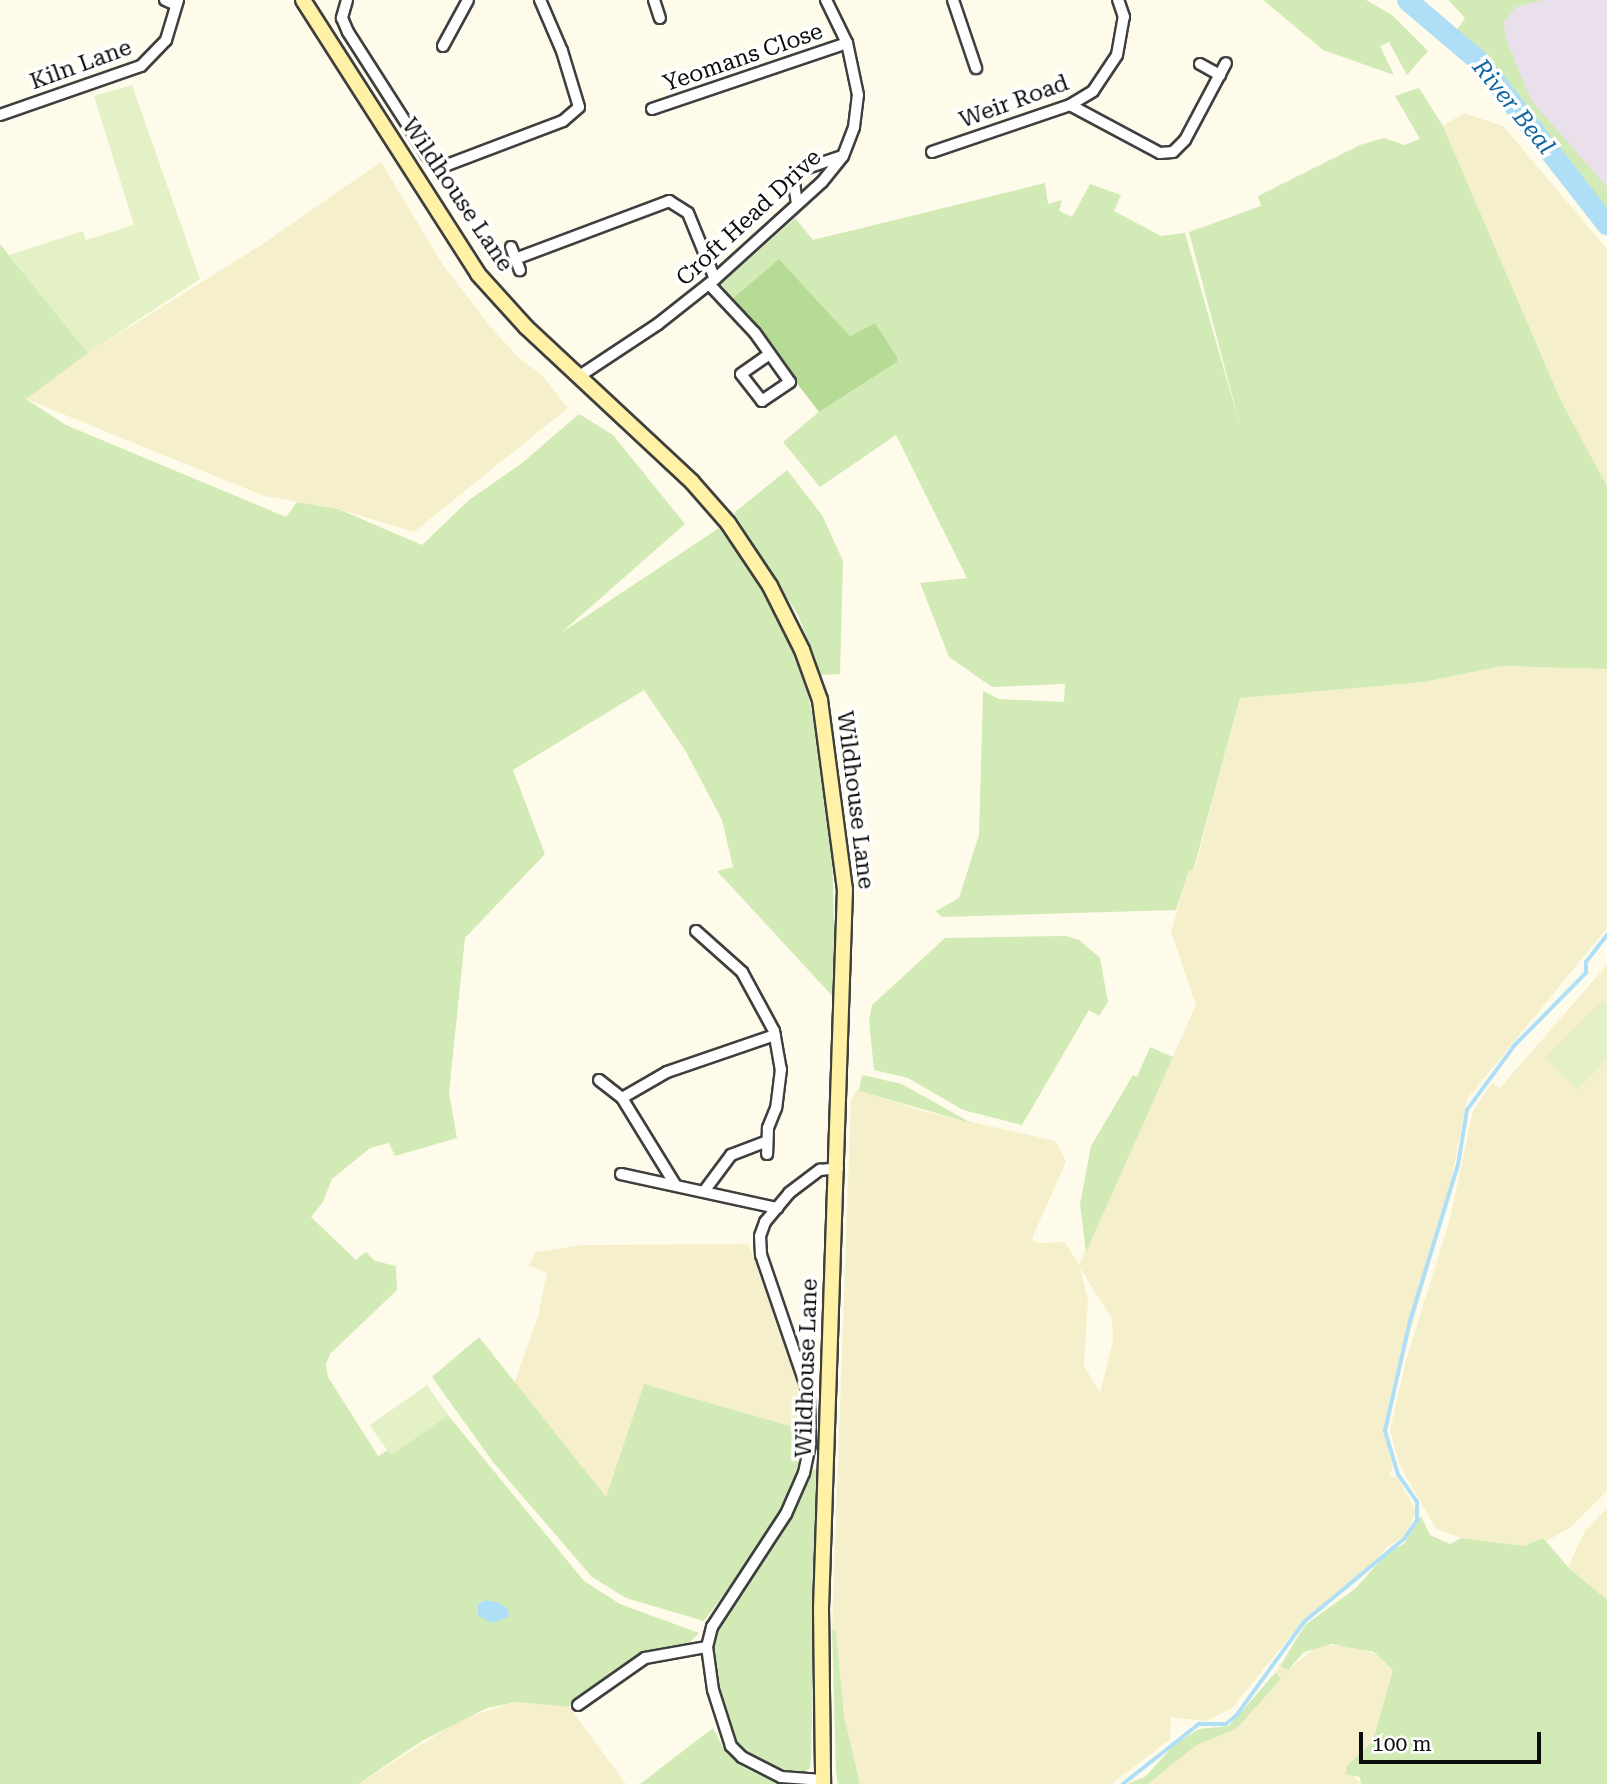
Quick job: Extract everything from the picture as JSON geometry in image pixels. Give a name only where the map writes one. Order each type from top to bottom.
[{"type":"main road","name":"Wildhouse Lane","points":[[303,0],[478,274],[578,377],[646,436],[728,523],[770,586],[802,650],[820,700],[845,889],[838,1168],[821,1622],[823,1782]]},
{"type":"street","points":[[165,0],[177,2]]},
{"type":"street","points":[[347,0],[342,18],[348,32],[426,154],[433,162],[447,165],[563,121],[579,107],[567,63],[540,0]]},
{"type":"street","points":[[443,46],[468,0]]},
{"type":"street","points":[[654,0],[660,18]]},
{"type":"street","name":"Croft Head Drive","points":[[578,377],[712,282],[797,204],[843,156],[854,127],[858,95],[847,43],[826,0]]},
{"type":"street","points":[[953,0],[976,68]]},
{"type":"street","name":"Weir Road","points":[[932,152],[1070,105],[1093,90],[1117,55],[1124,16],[1118,0]]},
{"type":"street","name":"Kiln Lane","points":[[0,115],[141,66],[160,50],[177,2]]},
{"type":"street","name":"Yeomans Close","points":[[652,109],[847,43]]},
{"type":"street","points":[[1070,105],[1160,153],[1173,152],[1185,141],[1226,63]]},
{"type":"street","points":[[1200,64],[1220,75]]},
{"type":"street","points":[[797,204],[793,177],[798,171],[843,156]]},
{"type":"street","points":[[515,259],[669,201],[688,213],[712,282],[755,333],[768,355],[790,382],[762,401],[741,374],[768,355]]},
{"type":"street","points":[[511,247],[520,270]]},
{"type":"street","points":[[696,931],[742,972],[764,1007],[775,1035],[779,1089],[765,1142],[767,1154]]},
{"type":"street","points":[[622,1098],[667,1072],[775,1035]]},
{"type":"street","points":[[599,1080],[622,1098],[675,1184]]},
{"type":"street","points":[[705,1190],[731,1155],[765,1142]]},
{"type":"street","points":[[823,1782],[781,1777],[742,1757],[731,1746],[718,1709],[706,1647],[712,1627],[786,1514],[808,1460],[810,1395],[761,1255],[760,1236],[776,1208],[820,1170],[838,1168]]},
{"type":"street","points":[[621,1174],[705,1190],[776,1208]]},
{"type":"street","points":[[578,1705],[645,1658],[706,1647]]},
{"type":"shaded area","points":[[1510,0],[1607,0],[1607,187],[1482,46]]},
{"type":"shaded area","points":[[1464,113],[1503,126],[1607,249],[1607,486],[1561,401],[1443,126]]},
{"type":"shaded area","points":[[381,162],[443,265],[490,326],[518,357],[543,376],[568,408],[414,532],[338,509],[264,496],[26,399],[88,353],[261,245]]},
{"type":"shaded area","points":[[1502,666],[1607,669],[1607,928],[1467,1099],[1448,1197],[1383,1430],[1393,1467],[1389,1476],[1397,1478],[1416,1510],[1406,1535],[1387,1547],[1349,1588],[1302,1622],[1232,1708],[1207,1721],[1171,1717],[1170,1739],[1112,1784],[860,1784],[844,1716],[836,1632],[832,1629],[851,1100],[857,1090],[922,1111],[1056,1141],[1066,1162],[1032,1238],[1037,1243],[1065,1242],[1079,1265],[1196,1005],[1171,932],[1189,869],[1194,871],[1240,698],[1424,682]],"holes":[[[1080,1268],[1112,1319],[1113,1340],[1100,1393],[1084,1366],[1088,1300]]]},
{"type":"shaded area","points":[[1607,965],[1607,1491],[1571,1527],[1545,1542],[1543,1538],[1524,1546],[1461,1538],[1436,1529],[1399,1464],[1390,1430],[1406,1360],[1449,1223],[1473,1111],[1492,1083],[1500,1088]]},
{"type":"shaded area","points":[[748,1244],[799,1367],[801,1429],[644,1384],[606,1498],[514,1384],[538,1316],[547,1272],[528,1266],[536,1252],[582,1245]]},
{"type":"shaded area","points":[[1607,1508],[1607,1600],[1568,1567],[1585,1531]]},
{"type":"shaded area","points":[[1352,1645],[1385,1658],[1394,1670],[1373,1741],[1347,1766],[1361,1784],[1148,1784],[1195,1746],[1237,1728],[1281,1679],[1276,1672],[1280,1666],[1288,1670],[1317,1646]]},
{"type":"shaded area","points":[[516,1702],[569,1707],[626,1784],[358,1784],[464,1718]]},
{"type":"green space","points":[[1263,0],[1366,0],[1392,15],[1428,51],[1407,75],[1389,42],[1380,46],[1394,75],[1323,50]]},
{"type":"green space","points":[[1448,0],[1543,0],[1516,7],[1504,22],[1505,37],[1531,100],[1607,187],[1607,215],[1481,57],[1454,34],[1465,18]]},
{"type":"green space","points":[[132,85],[200,279],[88,353],[9,255],[83,231],[86,240],[134,225],[94,96]]},
{"type":"green space","points":[[1419,88],[1443,126],[1561,401],[1607,486],[1607,669],[1502,666],[1424,682],[1240,698],[1193,871],[1189,870],[1176,910],[942,917],[936,911],[959,898],[979,835],[983,691],[999,699],[1064,702],[1065,684],[992,687],[949,657],[920,583],[967,578],[896,435],[820,487],[783,442],[819,412],[897,362],[875,323],[850,336],[779,259],[732,299],[721,284],[795,218],[813,240],[1045,183],[1048,204],[1062,200],[1059,211],[1072,217],[1090,184],[1121,195],[1114,211],[1161,236],[1185,233],[1242,433],[1189,232],[1261,206],[1258,196],[1360,145],[1384,138],[1405,145],[1420,139],[1395,96]]},
{"type":"green space","points":[[0,244],[88,353],[26,399],[66,425],[286,517],[297,502],[338,509],[422,545],[469,500],[522,463],[579,414],[613,435],[685,524],[561,633],[719,528],[762,588],[786,635],[806,687],[818,739],[832,847],[836,1000],[717,871],[733,867],[722,820],[685,750],[644,690],[513,770],[545,854],[465,938],[449,1093],[457,1138],[395,1156],[389,1143],[370,1148],[332,1179],[323,1202],[311,1217],[356,1260],[366,1252],[375,1261],[396,1266],[397,1290],[330,1354],[326,1364],[328,1377],[378,1456],[448,1415],[584,1581],[620,1604],[699,1633],[682,1650],[643,1653],[569,1707],[516,1702],[487,1708],[422,1741],[358,1784],[0,1784]]},
{"type":"green space","points":[[779,259],[850,336],[875,323],[897,357],[897,362],[819,412],[732,299]]},
{"type":"green space","points":[[787,470],[822,515],[843,561],[840,674],[821,675],[798,615],[734,513]]},
{"type":"green space","points":[[1066,936],[1079,940],[1100,958],[1108,1002],[1099,1016],[1089,1010],[1022,1125],[963,1110],[908,1078],[874,1070],[869,1021],[872,1005],[945,938]]},
{"type":"green space","points":[[1602,1001],[1607,1005],[1607,1059],[1577,1090],[1545,1058]]},
{"type":"green space","points":[[1150,1047],[1173,1057],[1086,1252],[1080,1204],[1091,1146],[1133,1075],[1137,1077]]},
{"type":"green space","points":[[862,1075],[902,1084],[971,1123],[859,1091]]},
{"type":"green space","points":[[479,1337],[606,1497],[644,1384],[801,1429],[801,1461],[779,1520],[704,1621],[626,1598],[592,1577],[493,1462],[432,1377]]},
{"type":"green space","points":[[427,1385],[448,1415],[391,1455],[370,1425]]},
{"type":"green space","points":[[809,1469],[818,1470],[811,1761],[810,1768],[799,1775],[772,1767],[738,1745],[722,1709],[713,1655],[715,1637],[791,1514]]},
{"type":"green space","points":[[1421,1516],[1430,1535],[1450,1544],[1461,1538],[1524,1546],[1543,1538],[1568,1567],[1607,1600],[1607,1784],[1361,1784],[1360,1777],[1346,1774],[1347,1766],[1373,1741],[1393,1670],[1374,1652],[1332,1644],[1304,1652],[1288,1670],[1280,1666],[1305,1625],[1355,1589],[1387,1553],[1404,1544]]},
{"type":"green space","points":[[832,1629],[836,1631],[844,1716],[860,1784],[838,1784],[836,1773]]},
{"type":"green space","points":[[1276,1672],[1281,1679],[1237,1728],[1195,1746],[1148,1784],[1127,1784],[1146,1776],[1175,1744],[1199,1729],[1229,1726]]},
{"type":"green space","points":[[713,1728],[726,1753],[744,1768],[780,1784],[640,1784]]},
{"type":"water","points":[[486,1600],[499,1603],[508,1609],[509,1617],[492,1623],[478,1616],[478,1604]]},
{"type":"waterway","name":"River Beal","points":[[1407,0],[1479,61],[1607,225]]},
{"type":"waterway","points":[[1123,1784],[1199,1724],[1226,1724],[1236,1716],[1304,1622],[1405,1538],[1417,1520],[1417,1502],[1398,1475],[1385,1431],[1410,1321],[1458,1165],[1467,1110],[1515,1045],[1586,973],[1586,962],[1607,935]]}]
